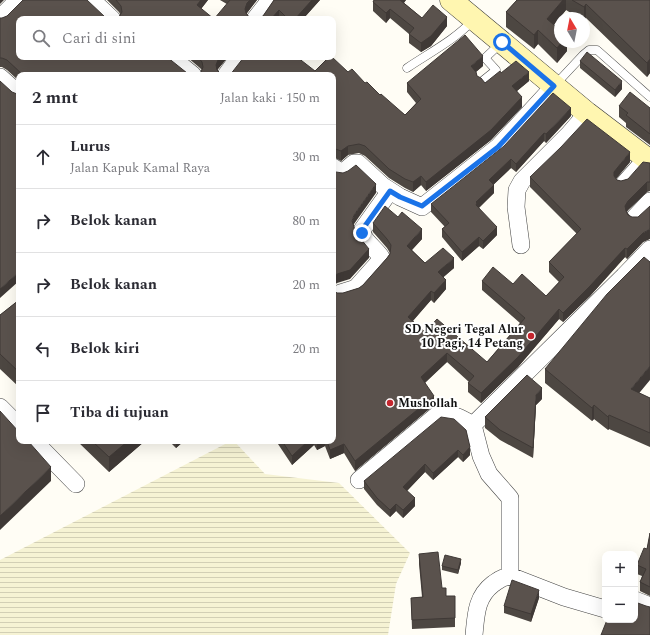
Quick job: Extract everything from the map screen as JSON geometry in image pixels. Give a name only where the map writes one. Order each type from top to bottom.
[{"type":"main road","points":[[464,9],[587,113],[648,159]]},
{"type":"street","points":[[0,18],[18,0]]},
{"type":"street","points":[[92,0],[109,16]]},
{"type":"street","points":[[257,16],[270,0]]},
{"type":"street","points":[[175,60],[189,72]]},
{"type":"street","points":[[228,72],[237,60]]},
{"type":"street","points":[[0,77],[16,91]]},
{"type":"street","points":[[336,169],[342,173],[354,163],[358,163],[390,191],[422,206],[498,147],[554,86]]},
{"type":"street","points":[[520,245],[516,207],[517,190],[522,181],[569,134],[587,113]]},
{"type":"street","points":[[622,183],[648,159]]},
{"type":"street","points":[[336,294],[356,288],[380,261],[381,257],[365,239],[362,230],[390,191]]},
{"type":"street","points":[[635,217],[650,201]]},
{"type":"street","points":[[473,425],[650,249]]},
{"type":"street","points":[[0,407],[16,423]]},
{"type":"street","points":[[359,480],[437,415],[441,414],[462,418],[473,425],[481,456],[489,474],[510,498],[510,576]]},
{"type":"street","points":[[37,444],[76,484]]},
{"type":"street","points":[[474,635],[476,610],[485,590],[503,577],[510,576],[602,608]]},
{"type":"street","points":[[638,601],[650,606]]},
{"type":"lane","points":[[407,68],[466,28],[464,9]]},
{"type":"lane","points":[[481,82],[496,70],[485,58],[502,42]]},
{"type":"lane","points":[[554,86],[583,55],[589,50],[597,50],[650,97]]},
{"type":"shaded area","points":[[225,444],[237,444],[265,474],[339,483],[410,553],[396,584],[388,635],[0,635],[0,560]]},
{"type":"building","points":[[23,0],[87,0],[104,16],[16,16],[16,60],[171,60],[186,72],[20,72],[7,60],[0,58],[0,18],[7,16]]},
{"type":"building","points":[[116,0],[201,0],[197,5],[210,16],[120,16],[122,12],[121,6]]},
{"type":"building","points":[[230,0],[250,0],[245,9],[248,16],[217,16]]},
{"type":"building","points":[[274,0],[312,0],[298,16],[285,16],[279,10],[274,16],[263,16]]},
{"type":"building","points":[[374,0],[400,0],[422,18],[433,5],[447,17],[431,36],[421,43],[409,34],[414,28],[390,9],[386,13],[373,2]]},
{"type":"building","points":[[517,0],[563,0],[547,19],[554,25],[554,45],[538,30],[534,35],[506,12]]},
{"type":"building","points":[[572,0],[650,0],[650,59],[647,63],[586,4],[584,7]]},
{"type":"building","points":[[465,35],[483,56],[471,66],[476,72],[477,76],[485,83],[516,61],[529,72],[512,86],[522,97],[491,130],[426,182],[421,176],[413,182],[405,179],[389,169],[365,146],[359,144],[348,146],[341,151],[336,149],[336,72],[232,72],[242,60],[301,60],[315,71],[326,60],[335,60],[348,72],[352,69],[365,83],[367,82],[380,95],[381,94],[405,115],[421,99],[407,83]]},
{"type":"building","points":[[587,52],[622,81],[615,90],[580,61]]},
{"type":"building","points":[[200,60],[218,60],[216,65],[219,72],[201,72],[203,67]]},
{"type":"building","points":[[0,81],[12,92],[16,94],[16,275],[0,289]]},
{"type":"building","points":[[630,92],[650,108],[650,134],[626,115],[628,113],[619,106]]},
{"type":"building","points":[[553,93],[571,108],[546,134],[544,133],[516,164],[511,159],[489,180],[494,185],[476,202],[476,205],[497,227],[483,241],[479,237],[462,252],[442,229],[449,223],[431,204],[504,146]]},
{"type":"building","points":[[587,119],[630,152],[614,172],[614,176],[617,180],[621,181],[628,179],[643,162],[650,163],[650,182],[647,182],[625,206],[628,215],[638,217],[650,206],[650,229],[643,233],[627,249],[625,248],[563,313],[559,309],[518,357],[481,393],[468,383],[474,376],[447,353],[421,377],[434,396],[355,461],[344,444],[330,450],[328,444],[336,444],[336,292],[343,293],[359,288],[390,254],[391,245],[373,223],[385,206],[398,217],[402,212],[422,229],[407,246],[425,263],[443,248],[454,258],[438,272],[446,280],[434,293],[431,291],[408,317],[425,332],[437,319],[487,362],[525,318],[482,281],[493,267],[513,284],[522,274],[546,296],[564,277],[549,262],[581,229],[530,177]]},
{"type":"building","points":[[356,165],[376,184],[354,215],[352,221],[356,233],[369,249],[350,270],[336,275],[336,172],[343,173]]},
{"type":"building","points":[[644,257],[650,262],[650,366],[631,389],[650,398],[650,433],[609,415],[608,417],[594,405],[592,408],[545,369],[607,294]]},
{"type":"building","points":[[16,302],[16,369],[0,354],[0,315]]},
{"type":"building","points":[[527,375],[542,388],[536,395],[533,448],[500,430],[485,417]]},
{"type":"building","points":[[0,411],[16,429],[16,444],[31,444],[51,467],[0,516]]},
{"type":"building","points":[[441,417],[454,419],[466,430],[470,447],[463,455],[458,450],[433,473],[425,464],[403,487],[415,498],[403,510],[396,504],[390,510],[377,498],[364,481]]},
{"type":"building","points":[[95,444],[124,444],[109,457]]},
{"type":"building","points":[[284,444],[305,444],[292,456]]},
{"type":"building","points":[[650,533],[650,587],[640,582],[646,569],[638,565],[644,548],[647,549]]},
{"type":"building","points":[[438,552],[442,588],[446,588],[446,596],[455,596],[455,618],[412,620],[411,598],[423,597],[419,554]]},
{"type":"building","points":[[445,555],[461,559],[458,570],[442,566]]},
{"type":"building","points":[[512,580],[539,590],[531,614],[504,606]]},
{"type":"building","points":[[638,603],[650,607],[650,635],[601,635],[606,623],[638,623]]},
{"type":"place","name":"SD Negeri Tegal Alur 10 Pagi, 14 Petang","points":[[531,336]]},
{"type":"place","name":"Mushollah","points":[[390,403]]},
{"type":"route","points":[[362,233],[362,230],[390,191],[422,206],[498,147],[554,86],[502,42]]}]
